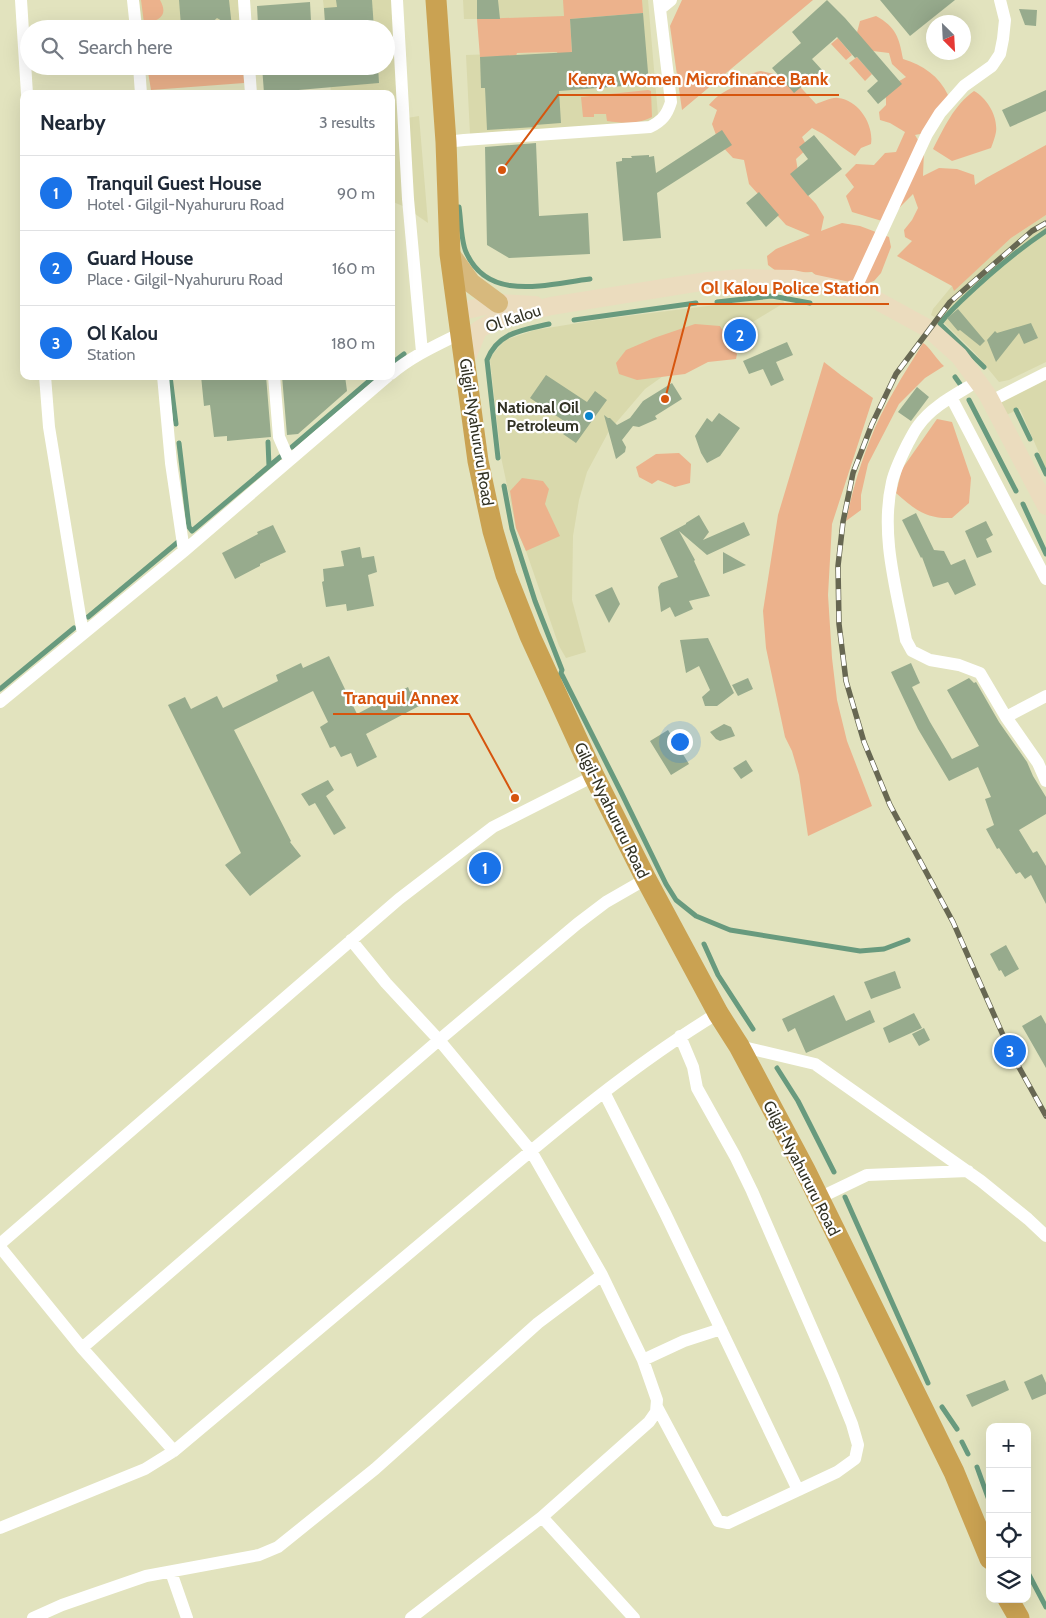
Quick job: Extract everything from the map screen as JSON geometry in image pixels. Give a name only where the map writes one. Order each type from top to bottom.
[{"type":"highway","name":"Gilgil-Nyahururu Road","points":[[436,0],[446,142],[450,254],[478,461],[493,531],[506,576],[530,636],[594,776],[646,879],[718,1013],[739,1046],[819,1198],[954,1472],[990,1558]]},
{"type":"highway","points":[[1010,1603],[1018,1618]]},
{"type":"main road","points":[[450,254],[471,283],[498,303]]},
{"type":"main road","points":[[550,306],[707,281],[743,278],[793,279],[854,292],[876,300],[929,329],[959,356],[991,401],[1046,506]]},
{"type":"main road","name":"Ol Kalou","points":[[458,312],[498,303],[550,306]]},
{"type":"main road","name":"Ol Kalou","points":[[465,362],[478,330],[496,320],[550,306]]},
{"type":"street","points":[[21,0],[22,20]]},
{"type":"street","points":[[133,0],[135,20]]},
{"type":"street","points":[[244,0],[245,20]]},
{"type":"street","points":[[397,0],[408,199],[422,352]]},
{"type":"street","points":[[446,142],[650,127],[658,123],[668,112],[671,102],[659,5],[671,0]]},
{"type":"street","points":[[854,292],[927,134],[940,113],[964,86],[992,66],[1000,54],[1004,39],[1005,20],[1000,0]]},
{"type":"street","points":[[26,75],[27,90]]},
{"type":"street","points":[[140,75],[141,90]]},
{"type":"street","points":[[250,75],[251,90]]},
{"type":"street","points":[[395,371],[422,352],[461,333]]},
{"type":"street","points":[[991,401],[1046,373]]},
{"type":"street","points":[[45,380],[48,427],[83,634]]},
{"type":"street","points":[[163,380],[171,463],[184,551]]},
{"type":"street","points":[[274,380],[280,436],[289,460]]},
{"type":"street","points":[[0,702],[184,551],[384,380]]},
{"type":"street","points":[[978,381],[941,404],[918,426],[904,451],[892,481],[888,516],[888,546],[906,640],[912,651],[930,660],[959,665],[980,673],[1006,717],[1038,763],[1046,781]]},
{"type":"street","points":[[951,397],[1046,579]]},
{"type":"street","points":[[1006,717],[1046,696]]},
{"type":"street","points":[[174,1451],[82,1348],[0,1245],[399,900],[493,827],[594,776]]},
{"type":"street","points":[[82,1348],[439,1040],[606,902],[646,879]]},
{"type":"street","points":[[352,940],[386,983],[439,1040],[531,1151],[602,1276],[643,1360],[657,1400],[654,1418],[542,1517],[411,1618]]},
{"type":"street","points":[[0,1528],[145,1469],[174,1451],[604,1092],[680,1036],[718,1013]]},
{"type":"street","points":[[657,1407],[718,1521],[728,1523],[837,1472],[855,1459],[858,1445],[852,1424],[807,1314],[735,1156],[698,1088],[693,1068],[680,1036]]},
{"type":"street","points":[[739,1046],[815,1064],[968,1171],[1028,1219],[1046,1236]]},
{"type":"street","points":[[604,1092],[798,1490]]},
{"type":"street","points":[[819,1198],[867,1175],[968,1171]]},
{"type":"street","points":[[33,1618],[62,1605],[146,1576],[259,1555],[278,1547],[375,1469],[538,1323],[602,1276]]},
{"type":"street","points":[[643,1360],[684,1342],[721,1329]]},
{"type":"street","points":[[542,1517],[634,1618]]},
{"type":"street","points":[[171,1572],[187,1618]]},
{"type":"shaded area","points":[[139,0],[238,0],[239,20],[142,20]]},
{"type":"shaded area","points":[[141,0],[160,0],[163,6],[161,17],[156,20],[144,20]]},
{"type":"shaded area","points":[[323,0],[392,0],[394,20],[325,20]]},
{"type":"shaded area","points":[[463,0],[648,0],[658,115],[644,123],[470,134],[466,55],[558,52],[558,55],[572,54],[500,19],[464,19]]},
{"type":"shaded area","points":[[563,0],[642,0],[643,13],[570,19],[572,54],[558,55],[557,52],[517,53],[516,56],[480,57],[477,19],[564,16]]},
{"type":"shaded area","points":[[682,0],[813,0],[682,110],[670,26]]},
{"type":"shaded area","points":[[876,16],[888,24],[896,33],[903,59],[917,64],[930,72],[940,82],[948,95],[935,131],[915,135],[924,150],[923,176],[939,168],[957,169],[974,175],[975,185],[1046,145],[1046,215],[1011,238],[954,291],[952,286],[897,256],[912,241],[905,237],[904,230],[918,208],[913,194],[882,221],[852,212],[846,196],[854,187],[845,175],[856,164],[874,165],[885,153],[896,152],[905,132],[890,123],[880,120],[879,112],[886,105],[886,89],[906,77],[892,64],[889,53],[865,50],[855,40],[860,21]]},
{"type":"shaded area","points":[[838,38],[852,55],[846,60],[831,44]]},
{"type":"shaded area","points":[[395,40],[401,119],[419,116],[428,223],[405,207],[395,203],[395,90],[331,90],[330,75],[395,75]]},
{"type":"shaded area","points":[[857,57],[872,74],[865,81],[849,63]]},
{"type":"shaded area","points":[[761,71],[792,78],[816,104],[838,98],[852,103],[864,115],[870,129],[871,144],[861,148],[855,156],[812,128],[802,137],[808,148],[796,159],[804,191],[816,204],[824,217],[821,231],[842,223],[860,226],[889,237],[891,247],[881,273],[874,281],[865,284],[822,281],[812,272],[780,274],[768,265],[767,256],[776,249],[810,235],[786,225],[749,184],[744,160],[733,158],[719,143],[712,124],[717,110],[709,105],[720,94],[740,83],[751,74]]},
{"type":"shaded area","points":[[148,75],[244,75],[244,83],[151,90]]},
{"type":"shaded area","points":[[651,91],[652,117],[646,120],[624,123],[607,121],[606,114],[594,114],[594,117],[583,117],[581,97]]},
{"type":"shaded area","points":[[974,91],[991,108],[996,126],[994,140],[991,148],[952,161],[933,149],[955,110]]},
{"type":"shaded area","points":[[1046,215],[1046,362],[1009,380],[999,382],[975,353],[943,322],[931,315],[933,309],[952,286],[954,290],[1011,238]]},
{"type":"shaded area","points":[[765,299],[783,300],[784,303],[751,323],[711,342],[645,389],[609,431],[587,472],[579,500],[573,536],[572,600],[586,652],[566,658],[559,646],[526,551],[516,528],[501,457],[490,360],[492,355],[505,340],[535,330],[603,319]]},
{"type":"shaded area","points":[[695,324],[720,326],[737,354],[736,359],[708,362],[685,374],[637,380],[619,374],[616,363],[626,350]]},
{"type":"shaded area","points":[[923,343],[944,366],[925,378],[899,404],[868,464],[861,495],[861,510],[846,521],[859,470],[875,427],[894,390]]},
{"type":"shaded area","points":[[824,362],[873,398],[832,524],[828,595],[837,700],[847,741],[872,806],[808,836],[799,775],[792,751],[785,737],[766,648],[763,611],[778,515]]},
{"type":"shaded area","points":[[1046,380],[1046,469],[1020,409],[1006,415],[1000,403]]},
{"type":"shaded area","points":[[937,419],[952,422],[971,478],[969,503],[952,518],[935,517],[921,512],[896,493],[902,469]]},
{"type":"shaded area","points":[[679,453],[691,464],[690,483],[675,487],[658,480],[652,484],[639,477],[636,467],[656,454]]},
{"type":"shaded area","points":[[522,478],[543,481],[549,489],[545,504],[560,536],[526,551],[516,528],[510,491]]},
{"type":"building","points":[[179,0],[229,0],[231,20],[220,20],[217,18],[215,20],[181,20]]},
{"type":"building","points":[[336,0],[372,0],[373,20],[325,20],[324,8],[337,7]]},
{"type":"building","points":[[477,0],[498,0],[500,19],[477,19]]},
{"type":"building","points":[[827,0],[902,84],[878,104],[867,91],[878,81],[837,37],[812,59],[822,70],[794,93],[772,68],[801,43],[792,32]]},
{"type":"building","points":[[880,0],[955,0],[936,15],[926,15],[926,23],[910,36]]},
{"type":"building","points":[[310,2],[311,20],[258,20],[257,6]]},
{"type":"building","points":[[1019,9],[1037,10],[1036,26],[1025,25]]},
{"type":"building","points":[[643,13],[649,84],[559,91],[561,123],[535,125],[535,127],[487,130],[485,88],[481,88],[480,57],[572,52],[570,19]]},
{"type":"building","points":[[263,75],[379,75],[379,83],[298,90],[264,90]]},
{"type":"building","points":[[1046,90],[1046,111],[1010,127],[1002,110]]},
{"type":"building","points":[[722,130],[732,145],[657,193],[661,238],[623,241],[616,162],[622,161],[622,158],[632,158],[631,156],[654,156],[656,173]]},
{"type":"building","points":[[814,135],[842,169],[808,196],[790,174],[808,159],[799,147]]},
{"type":"building","points":[[536,143],[539,216],[588,213],[590,254],[509,258],[487,245],[485,147]]},
{"type":"building","points":[[759,192],[779,215],[766,227],[746,203]]},
{"type":"building","points":[[958,309],[985,341],[980,346],[960,330],[958,331],[947,318]]},
{"type":"building","points":[[1031,323],[1038,338],[1024,344],[1019,333],[996,362],[987,340],[995,331],[997,333]]},
{"type":"building","points":[[787,342],[793,355],[776,362],[784,380],[771,386],[763,369],[749,374],[743,361]]},
{"type":"building","points":[[546,375],[587,402],[595,391],[607,400],[576,443],[563,434],[570,425],[530,398]]},
{"type":"building","points":[[201,380],[266,380],[271,437],[227,441],[227,436],[214,437],[210,405],[204,406]]},
{"type":"building","points":[[282,380],[346,380],[347,391],[298,434],[287,435]]},
{"type":"building","points":[[672,383],[682,399],[655,416],[657,419],[639,427],[633,426],[622,440],[626,447],[625,452],[616,459],[604,415],[617,425],[630,418],[643,401]]},
{"type":"building","points":[[917,387],[929,397],[911,421],[898,412]]},
{"type":"building","points":[[719,413],[740,428],[720,456],[707,463],[695,436],[707,418],[712,422]]},
{"type":"building","points":[[916,513],[934,550],[944,551],[951,565],[965,559],[976,585],[955,595],[948,582],[933,587],[922,557],[902,520]]},
{"type":"building","points":[[699,515],[709,532],[703,540],[744,522],[750,535],[707,555],[679,531],[695,560],[710,596],[689,601],[693,609],[675,617],[670,607],[661,612],[658,587],[661,583],[678,577],[660,538]]},
{"type":"building","points":[[986,521],[993,535],[986,539],[992,552],[977,558],[965,531]]},
{"type":"building","points":[[273,525],[286,552],[260,564],[260,566],[235,579],[222,553],[258,534],[257,532]]},
{"type":"building","points":[[360,547],[362,558],[374,556],[377,572],[368,575],[374,606],[347,611],[346,604],[326,607],[322,582],[324,581],[323,569],[344,566],[341,551]]},
{"type":"building","points":[[723,552],[746,565],[723,574]]},
{"type":"building","points":[[612,587],[620,604],[609,623],[595,595]]},
{"type":"building","points":[[708,638],[734,693],[717,706],[705,706],[702,697],[710,690],[699,666],[686,673],[680,640]]},
{"type":"building","points":[[329,656],[357,714],[408,687],[419,706],[366,734],[377,757],[357,767],[351,753],[341,757],[335,746],[330,748],[320,727],[328,722],[313,691],[234,730],[290,842],[301,856],[250,896],[225,865],[241,853],[168,705],[185,697],[191,709],[217,696],[223,708],[278,681],[276,675],[301,663],[303,668]]},
{"type":"building","points":[[911,663],[920,683],[912,687],[952,759],[979,746],[947,690],[969,678],[974,683],[976,682],[999,722],[1027,762],[1046,797],[1046,814],[1019,830],[1033,853],[1037,851],[1046,866],[1046,904],[1031,875],[1025,879],[1020,872],[1016,874],[999,848],[997,849],[986,829],[994,825],[985,799],[991,797],[978,767],[949,781],[918,729],[891,672]]},
{"type":"building","points":[[748,678],[753,689],[738,696],[732,685]]},
{"type":"building","points":[[724,724],[731,727],[735,736],[720,741],[710,732]]},
{"type":"building","points":[[668,730],[689,764],[671,775],[650,741]]},
{"type":"building","points":[[746,760],[753,771],[741,779],[733,768]]},
{"type":"building","points":[[328,780],[334,790],[326,796],[346,828],[334,835],[315,803],[309,806],[301,794]]},
{"type":"building","points":[[1006,945],[1019,969],[1005,977],[1001,970],[999,971],[990,954]]},
{"type":"building","points":[[895,971],[901,988],[871,999],[864,982]]},
{"type":"building","points":[[834,995],[846,1021],[870,1010],[875,1022],[806,1053],[795,1028],[788,1032],[782,1019]]},
{"type":"building","points":[[914,1013],[922,1028],[889,1043],[883,1028]]},
{"type":"building","points":[[1041,1015],[1046,1024],[1046,1068],[1022,1026]]},
{"type":"building","points":[[924,1028],[930,1040],[919,1046],[912,1034]]},
{"type":"building","points":[[1042,1374],[1046,1383],[1046,1394],[1032,1400],[1024,1382]]},
{"type":"building","points":[[1005,1380],[1009,1390],[972,1407],[966,1395]]},
{"type":"waterway","points":[[459,207],[466,252],[476,268],[489,278],[504,284],[520,286],[538,286],[590,279]]},
{"type":"waterway","points":[[984,367],[940,324],[991,273],[1046,231]]},
{"type":"waterway","points":[[717,302],[772,296],[810,303]]},
{"type":"waterway","points":[[574,320],[696,303]]},
{"type":"waterway","points":[[498,458],[487,360],[498,343],[505,338],[521,331],[549,324]]},
{"type":"waterway","points":[[395,361],[404,354]]},
{"type":"waterway","points":[[955,377],[960,384]]},
{"type":"waterway","points":[[170,380],[176,424]]},
{"type":"waterway","points":[[292,447],[370,380]]},
{"type":"waterway","points":[[969,400],[1016,491]]},
{"type":"waterway","points":[[1016,410],[1030,439]]},
{"type":"waterway","points":[[268,442],[269,466]]},
{"type":"waterway","points":[[179,443],[189,527],[192,531],[280,457]]},
{"type":"waterway","points":[[1037,455],[1046,474]]},
{"type":"waterway","points":[[504,486],[512,529],[535,601],[562,670],[560,676]]},
{"type":"waterway","points":[[1023,504],[1046,554]]},
{"type":"waterway","points":[[88,617],[178,542]]},
{"type":"waterway","points":[[0,689],[74,628]]},
{"type":"waterway","points":[[562,675],[666,884],[676,900],[696,916],[730,930],[860,951],[884,949],[908,940]]},
{"type":"waterway","points":[[704,944],[718,975],[753,1029]]},
{"type":"waterway","points":[[777,1068],[798,1101],[834,1172]]},
{"type":"waterway","points":[[845,1197],[928,1383]]},
{"type":"waterway","points":[[942,1407],[957,1429]]},
{"type":"waterway","points":[[962,1442],[968,1454]]},
{"type":"waterway","points":[[977,1467],[986,1492]]},
{"type":"waterway","points":[[1031,1579],[1046,1607]]},
{"type":"railway","points":[[1046,223],[1032,231],[950,302],[896,374],[872,424],[853,473],[843,522],[838,566],[839,624],[846,681],[864,742],[890,805],[953,922],[1010,1051],[1046,1116]]},
{"type":"place","name":"Kenya Women Microfinance Bank","points":[[502,170]]},
{"type":"place","name":"Guard House","points":[[740,335]]},
{"type":"place","name":"Ol Kalou Police Station","points":[[665,399]]},
{"type":"place","name":"National Oil Petroleum","points":[[589,416]]},
{"type":"place","name":"Tranquil Annex","points":[[515,798]]},
{"type":"place","name":"Tranquil Guest House","points":[[485,868]]},
{"type":"place","name":"Ol Kalou","points":[[1010,1051]]}]
